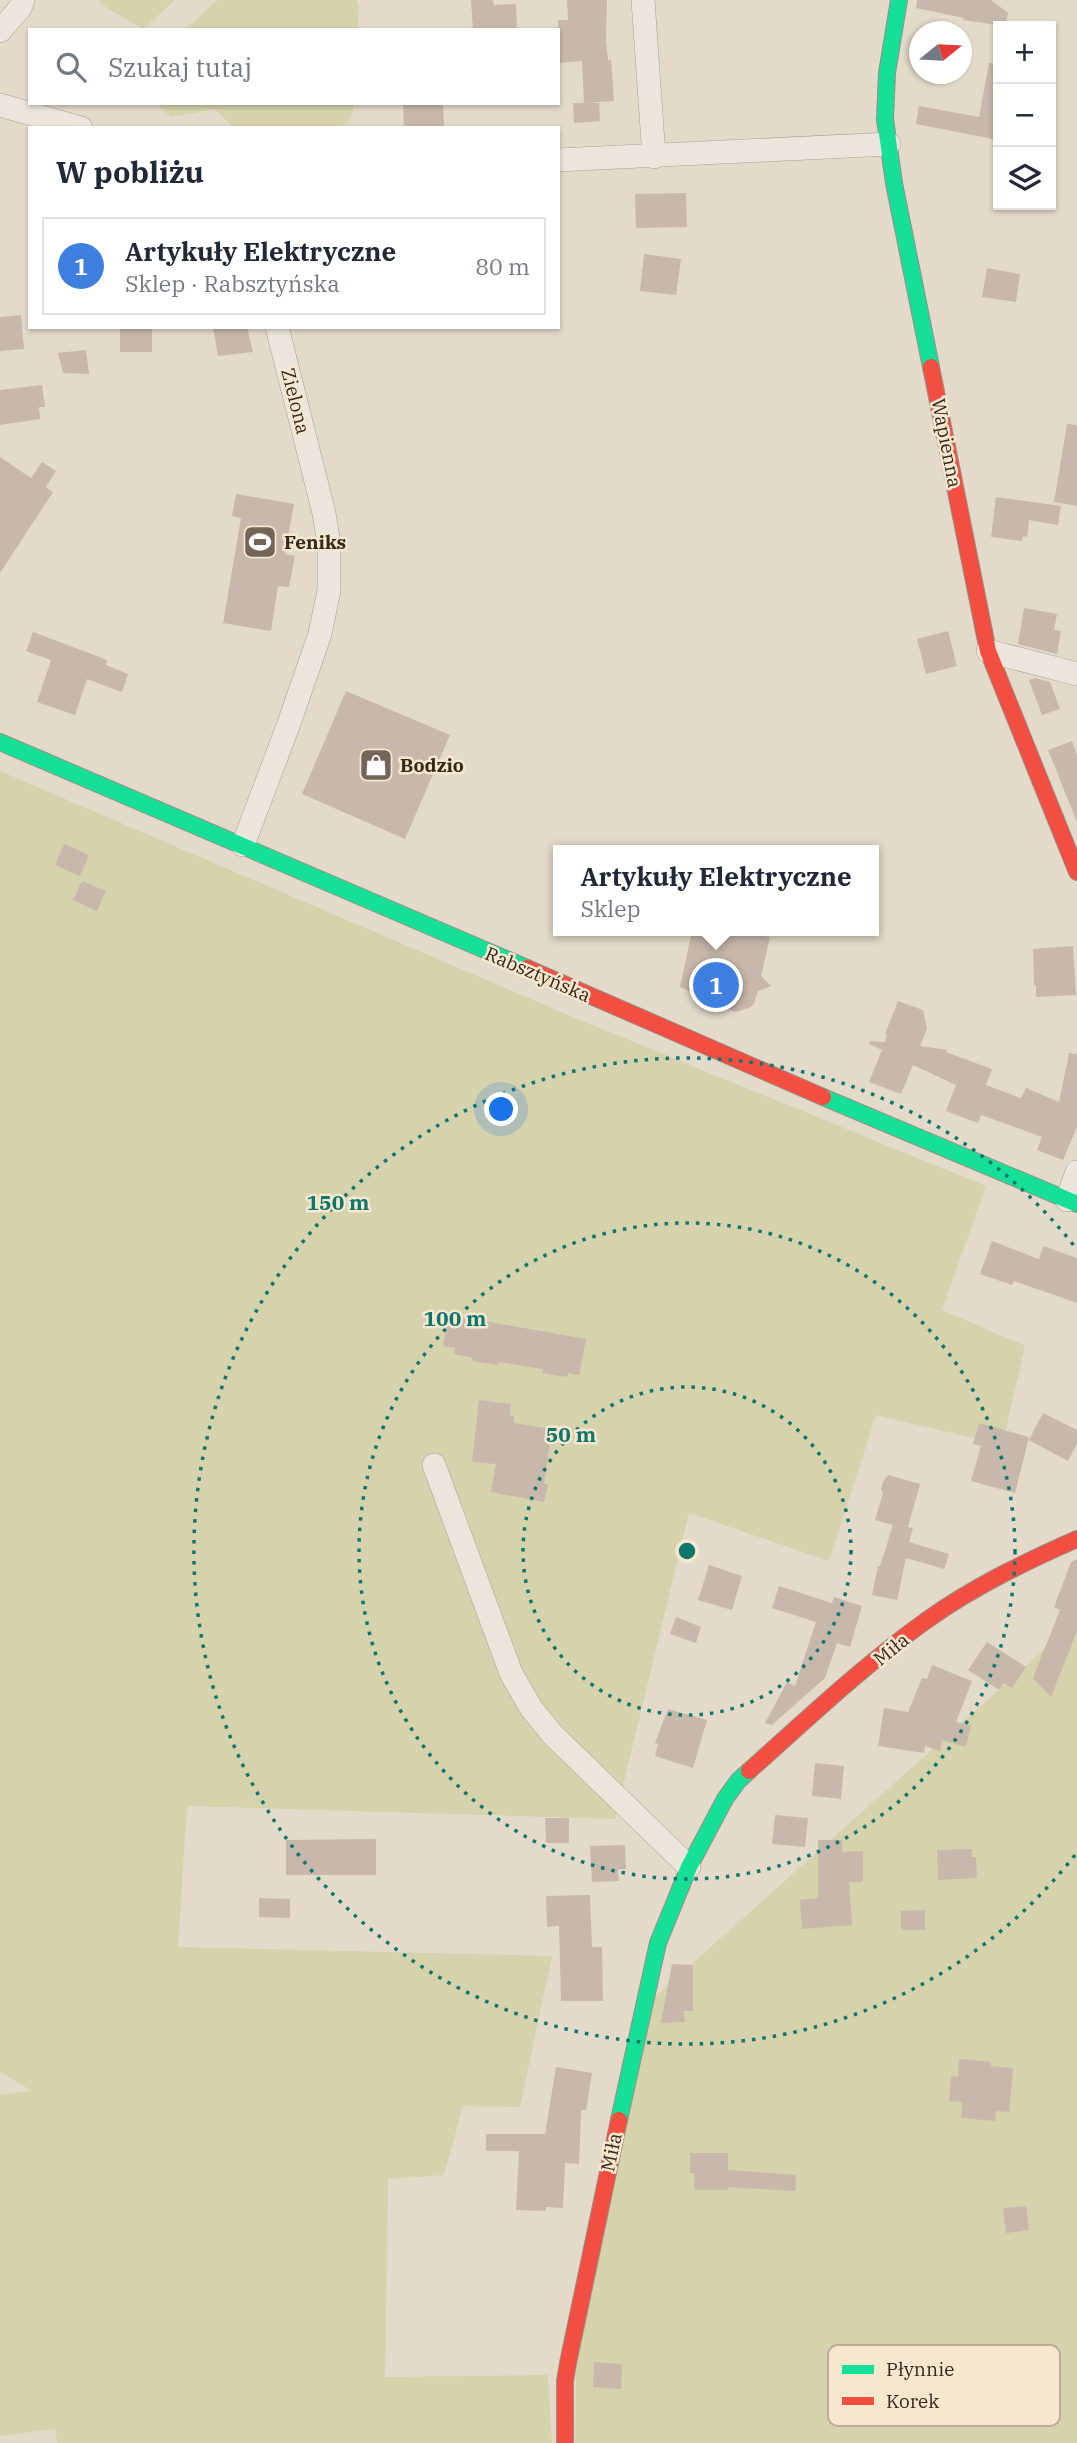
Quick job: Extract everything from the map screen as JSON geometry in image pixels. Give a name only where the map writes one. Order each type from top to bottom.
[{"type":"street","points":[[0,31],[20,8],[23,0]]},
{"type":"street","points":[[643,0],[654,157]]},
{"type":"street","name":"Wapienna","points":[[899,0],[887,73],[885,119],[894,183],[988,651],[1077,872]]},
{"type":"street","points":[[0,105],[74,126]]},
{"type":"street","points":[[560,160],[889,144]]},
{"type":"street","name":"Zielona","points":[[243,845],[306,677],[320,634],[329,590],[329,544],[278,329]]},
{"type":"street","points":[[988,651],[1077,674]]},
{"type":"street","name":"Rabsztyńska","points":[[0,742],[1072,1202]]},
{"type":"street","points":[[1072,1202],[1077,1172]]},
{"type":"street","points":[[434,1465],[511,1673],[531,1708],[553,1735],[689,1867]]},
{"type":"street","name":"Miła","points":[[565,2443],[566,2372],[603,2189],[658,1943],[689,1867],[725,1800],[738,1781],[832,1696],[928,1619],[1020,1564],[1077,1539]]},
{"type":"shaded area","points":[[99,0],[175,0],[144,28],[107,8]]},
{"type":"shaded area","points":[[217,0],[357,0],[359,7],[358,28],[187,28]]},
{"type":"shaded area","points":[[157,105],[354,105],[351,119],[342,126],[232,126],[215,109],[171,117]]},
{"type":"shaded area","points":[[0,771],[575,1018],[986,1186],[942,1310],[1025,1346],[1002,1445],[876,1415],[829,1561],[689,1513],[615,1819],[187,1806],[178,1947],[552,1956],[520,2107],[463,2106],[444,2175],[388,2179],[385,2377],[548,2375],[552,2443],[57,2443],[55,2429],[0,2436],[0,2095],[32,2091],[0,2072]]},
{"type":"shaded area","points":[[1077,1620],[1077,2443],[575,2443],[576,2368],[638,2012]]},
{"type":"building","points":[[471,0],[493,0],[494,5],[516,4],[517,28],[473,28]]},
{"type":"building","points":[[567,0],[607,0],[606,40],[608,60],[611,60],[614,101],[585,103],[599,103],[600,121],[574,123],[573,103],[584,103],[582,61],[560,63],[558,20],[568,20]]},
{"type":"building","points":[[917,0],[991,0],[1008,13],[1006,21],[993,21],[993,24],[916,8]]},
{"type":"building","points":[[989,63],[993,63],[993,139],[916,124],[919,106],[979,117]]},
{"type":"building","points":[[403,105],[443,105],[444,126],[404,126]]},
{"type":"building","points":[[686,193],[687,227],[636,228],[635,194]]},
{"type":"building","points":[[644,254],[681,259],[676,295],[640,291]]},
{"type":"building","points":[[987,268],[1020,274],[1016,302],[982,297]]},
{"type":"building","points":[[21,315],[24,349],[0,351],[0,317]]},
{"type":"building","points":[[120,329],[152,329],[152,352],[120,352]]},
{"type":"building","points":[[213,329],[247,329],[253,352],[218,356]]},
{"type":"building","points":[[86,350],[89,374],[63,373],[58,353]]},
{"type":"building","points":[[42,385],[45,407],[39,407],[40,419],[0,425],[0,390]]},
{"type":"building","points":[[1067,424],[1077,425],[1077,506],[1054,502]]},
{"type":"building","points":[[0,457],[31,478],[42,462],[56,471],[46,487],[53,492],[0,573]]},
{"type":"building","points":[[236,494],[294,504],[285,554],[295,556],[289,587],[278,586],[271,631],[223,623],[241,518],[232,516]]},
{"type":"building","points":[[996,497],[1061,506],[1058,525],[1029,520],[1027,537],[1023,536],[1022,541],[991,537]]},
{"type":"building","points":[[1024,608],[1057,614],[1054,630],[1061,631],[1057,654],[1018,644]]},
{"type":"building","points":[[948,631],[957,666],[926,674],[917,639]]},
{"type":"building","points":[[33,632],[107,660],[106,665],[128,674],[122,692],[87,679],[75,715],[37,702],[51,660],[26,651]]},
{"type":"building","points":[[1035,678],[1050,682],[1060,709],[1042,715],[1029,680]]},
{"type":"building","name":"Bodzio","points":[[346,691],[450,735],[405,839],[302,794]]},
{"type":"building","points":[[1072,741],[1077,755],[1077,822],[1048,750]]},
{"type":"building","points":[[64,844],[89,855],[80,876],[55,865]]},
{"type":"building","points":[[82,881],[106,891],[97,911],[73,900]]},
{"type":"building","points":[[691,936],[770,937],[761,976],[771,986],[758,991],[754,1004],[749,1008],[735,1012],[680,987]]},
{"type":"building","points":[[1073,946],[1076,995],[1036,997],[1033,949]]},
{"type":"building","points":[[898,1001],[923,1010],[927,1029],[920,1046],[948,1050],[946,1052],[992,1069],[986,1085],[1021,1098],[1026,1088],[1059,1102],[1069,1053],[1077,1054],[1077,1127],[1063,1160],[1037,1150],[1042,1137],[981,1115],[978,1123],[946,1111],[956,1085],[913,1065],[901,1094],[869,1082],[882,1050],[869,1044],[870,1041],[885,1042],[885,1034]]},
{"type":"building","points":[[992,1241],[1039,1259],[1043,1246],[1077,1258],[1077,1303],[1014,1281],[1012,1285],[980,1274]]},
{"type":"building","points":[[461,1317],[586,1339],[579,1375],[568,1373],[567,1377],[542,1373],[543,1369],[472,1361],[473,1358],[454,1354],[455,1348],[443,1346],[447,1321],[460,1323]]},
{"type":"building","points":[[479,1400],[511,1404],[510,1416],[514,1416],[514,1423],[552,1429],[544,1502],[491,1492],[496,1464],[472,1462]]},
{"type":"building","points":[[1043,1413],[1077,1430],[1077,1444],[1068,1461],[1029,1440]]},
{"type":"building","points":[[979,1423],[1029,1437],[1015,1493],[971,1481],[981,1446],[973,1444]]},
{"type":"building","points":[[888,1475],[920,1484],[908,1527],[913,1528],[909,1542],[949,1554],[944,1569],[906,1558],[897,1600],[872,1595],[878,1566],[893,1525],[875,1520],[883,1493],[883,1482]]},
{"type":"building","points":[[1077,1559],[1077,1631],[1051,1697],[1033,1678],[1060,1610],[1054,1607],[1071,1562]]},
{"type":"building","points":[[709,1565],[742,1576],[732,1610],[698,1600]]},
{"type":"building","points":[[779,1586],[832,1603],[834,1597],[862,1606],[850,1647],[837,1643],[825,1678],[772,1725],[765,1723],[787,1682],[795,1686],[816,1622],[772,1608]]},
{"type":"building","points":[[676,1617],[701,1627],[696,1643],[670,1634]]},
{"type":"building","points":[[987,1642],[1026,1667],[1012,1688],[1004,1683],[999,1690],[968,1670]]},
{"type":"building","points":[[932,1665],[972,1681],[956,1722],[971,1725],[966,1747],[942,1740],[940,1751],[925,1746],[924,1753],[878,1746],[884,1708],[908,1712],[922,1678],[927,1679]]},
{"type":"building","points":[[668,1709],[707,1720],[693,1768],[655,1756],[658,1744],[655,1743]]},
{"type":"building","points":[[815,1763],[844,1766],[841,1799],[812,1796]]},
{"type":"building","points":[[775,1815],[808,1818],[805,1847],[772,1844]]},
{"type":"building","points":[[545,1818],[569,1818],[569,1843],[546,1843]]},
{"type":"building","points":[[376,1839],[376,1875],[286,1875],[286,1840]]},
{"type":"building","points":[[818,1840],[842,1840],[842,1852],[863,1851],[863,1882],[849,1882],[852,1925],[802,1929],[800,1900],[818,1898]]},
{"type":"building","points":[[625,1845],[626,1869],[618,1869],[619,1881],[592,1882],[590,1846]]},
{"type":"building","points":[[972,1849],[972,1857],[976,1857],[977,1878],[938,1880],[937,1850]]},
{"type":"building","points":[[590,1895],[592,1947],[602,1947],[603,2001],[561,2001],[559,1926],[547,1927],[546,1896]]},
{"type":"building","points":[[259,1898],[290,1899],[290,1918],[259,1917]]},
{"type":"building","points":[[925,1910],[925,1930],[901,1930],[901,1911]]},
{"type":"building","points":[[672,1964],[693,1965],[693,2011],[684,2011],[685,2022],[661,2023]]},
{"type":"building","points":[[959,2059],[991,2062],[991,2066],[1013,2068],[1009,2112],[996,2111],[995,2121],[961,2118],[962,2102],[949,2101],[951,2076],[958,2077]]},
{"type":"building","points":[[556,2067],[592,2073],[586,2110],[581,2110],[579,2164],[565,2163],[563,2208],[546,2207],[546,2211],[516,2210],[519,2151],[486,2151],[486,2134],[545,2134]]},
{"type":"building","points":[[690,2153],[728,2153],[728,2170],[796,2175],[795,2191],[728,2187],[728,2190],[695,2190],[694,2173],[690,2173]]},
{"type":"building","points":[[1026,2206],[1029,2230],[1006,2233],[1003,2208]]},
{"type":"building","points":[[594,2362],[622,2364],[621,2389],[593,2387]]},
{"type":"traffic: fast","points":[[899,0],[887,73],[885,119],[894,183],[931,367]]},
{"type":"traffic: fast","points":[[0,742],[527,968]]},
{"type":"traffic: fast","points":[[823,1097],[1077,1204]]},
{"type":"traffic: fast","points":[[619,2120],[658,1943],[689,1867],[725,1799],[749,1771]]},
{"type":"traffic: jam","points":[[931,367],[988,651],[1077,872]]},
{"type":"traffic: jam","points":[[527,968],[823,1097]]},
{"type":"traffic: jam","points":[[749,1771],[858,1674],[927,1620],[1000,1576],[1077,1539]]},
{"type":"traffic: jam","points":[[565,2443],[565,2381],[568,2363],[619,2120]]},
{"type":"place","name":"Feniks","points":[[260,542]]},
{"type":"place","name":"Bodzio","points":[[376,765]]},
{"type":"place","name":"Artykuły Elektryczne","points":[[716,985]]}]
